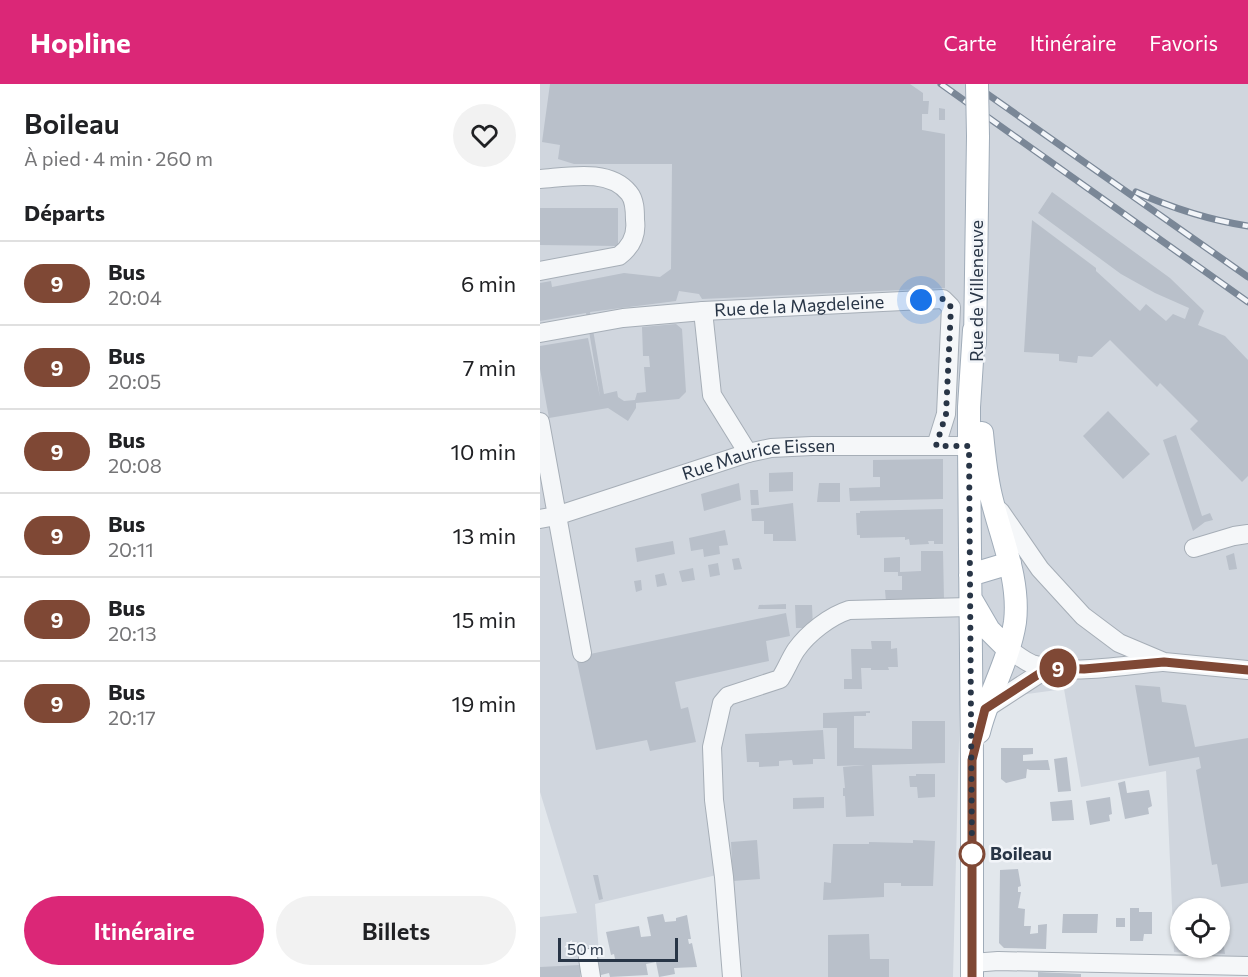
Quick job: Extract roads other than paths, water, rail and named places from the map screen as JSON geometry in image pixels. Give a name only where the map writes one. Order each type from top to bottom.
[{"type":"main road","name":"Rue de Villeneuve","points":[[972,760],[985,709],[1008,649],[1015,622],[1015,594],[1010,563],[991,497],[984,456],[974,330],[977,84]]},
{"type":"main road","points":[[972,970],[969,407],[974,330]]},
{"type":"main road","points":[[970,507],[998,519]]},
{"type":"main road","points":[[970,574],[1010,563]]},
{"type":"main road","points":[[970,602],[989,630],[1008,649]]},
{"type":"street","points":[[540,179],[590,175],[610,179],[629,192],[634,202],[636,226],[630,248],[619,256],[540,271]]},
{"type":"street","name":"Rue de la Magdeleine","points":[[540,333],[622,318],[703,311],[943,299],[951,307],[946,414],[936,446]]},
{"type":"street","points":[[703,311],[712,395],[748,453]]},
{"type":"street","points":[[540,422],[548,518],[582,653]]},
{"type":"street","name":"Rue Maurice Eissen","points":[[548,518],[748,453],[771,448],[969,446]]},
{"type":"street","name":"Rue de Villeneuve","points":[[991,497],[1040,569],[1083,616],[1119,643],[1164,662],[1248,670]]},
{"type":"street","points":[[1194,548],[1248,534]]},
{"type":"street","points":[[1010,563],[1024,562],[1040,569]]},
{"type":"street","points":[[732,977],[724,877],[714,800],[712,747],[722,703],[728,696],[780,679],[796,650],[813,633],[838,614],[849,610],[970,602]]},
{"type":"street","points":[[1008,649],[1029,663],[1048,668],[1084,669],[1164,662]]},
{"type":"street","points":[[985,709],[1048,668]]},
{"type":"street","points":[[588,958],[591,977]]},
{"type":"street","points":[[972,970],[1212,971],[1248,966]]},
{"type":"railway","points":[[941,84],[1248,302]]},
{"type":"railway","points":[[973,84],[1248,277]]},
{"type":"railway","points":[[1136,192],[1191,213],[1248,226]]},
{"type":"place","name":"Boileau","points":[[972,854]]}]
